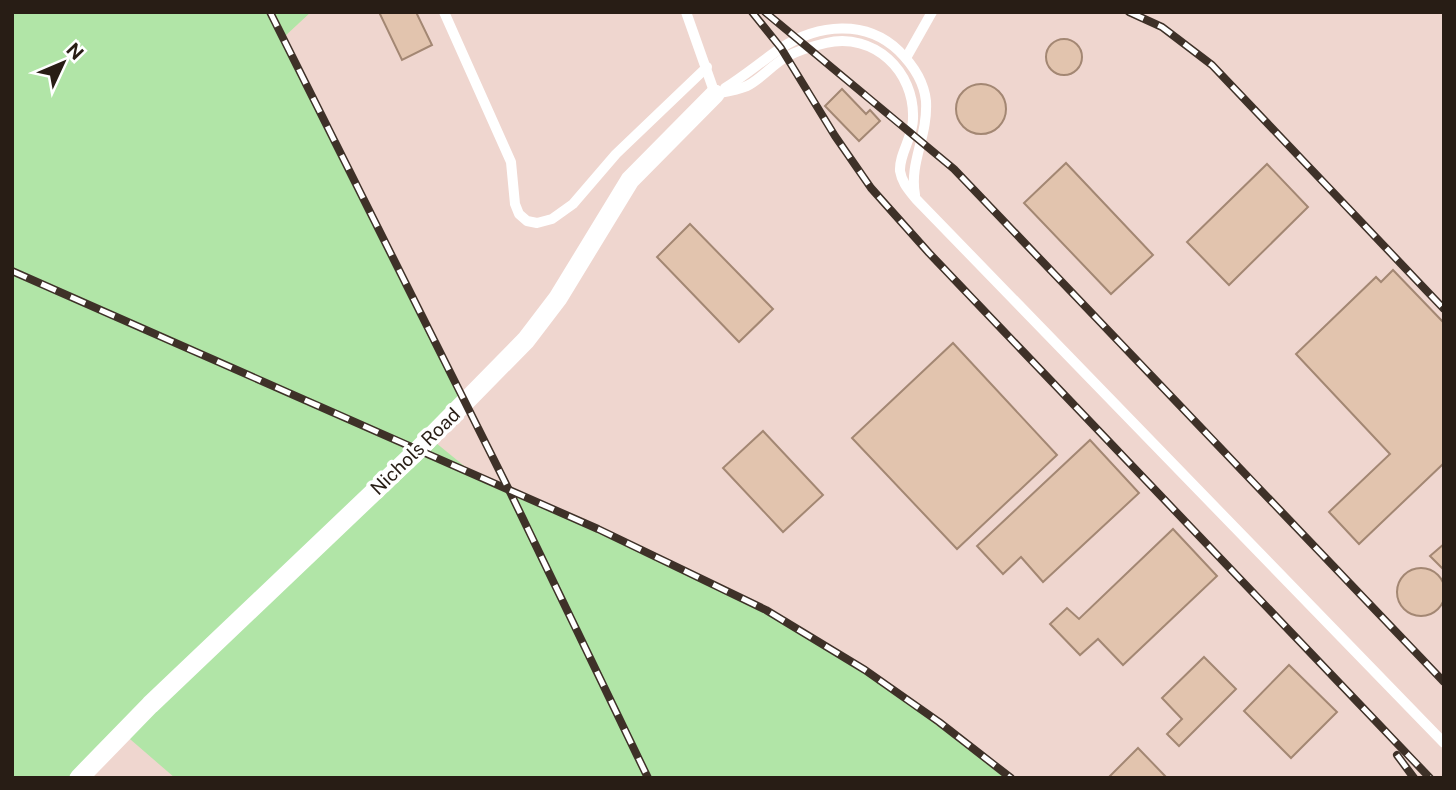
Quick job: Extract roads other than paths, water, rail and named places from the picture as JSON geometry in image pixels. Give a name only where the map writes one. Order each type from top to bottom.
[{"type":"street","name":"Nichols Road","points":[[88,775],[150,705],[507,361],[558,298],[630,180],[715,94]]},
{"type":"lane","points":[[444,12],[511,162],[515,204],[519,214],[527,221],[537,223],[552,219],[573,204],[616,154],[707,67]]},
{"type":"lane","points":[[686,12],[715,94]]},
{"type":"lane","points":[[906,58],[932,12]]},
{"type":"lane","points":[[715,94],[798,39],[835,29],[862,29],[876,34],[906,58],[924,89],[926,104],[923,142],[912,178],[916,199]]},
{"type":"lane","points":[[715,94],[747,86],[786,57],[828,42],[858,42],[880,51],[900,71],[912,103],[911,132],[900,170],[904,183],[916,199],[1444,743]]},
{"type":"railway","points":[[270,12],[511,494],[648,778]]},
{"type":"railway","points":[[752,12],[781,48],[835,136],[871,188],[929,253],[1430,778]]},
{"type":"railway","points":[[765,12],[954,169],[1444,682]]},
{"type":"railway","points":[[1129,12],[1162,27],[1212,65],[1444,309]]},
{"type":"railway","points":[[12,271],[598,529],[766,610],[865,670],[939,722],[1011,778]]},
{"type":"railway","points":[[1397,755],[1414,778]]}]
